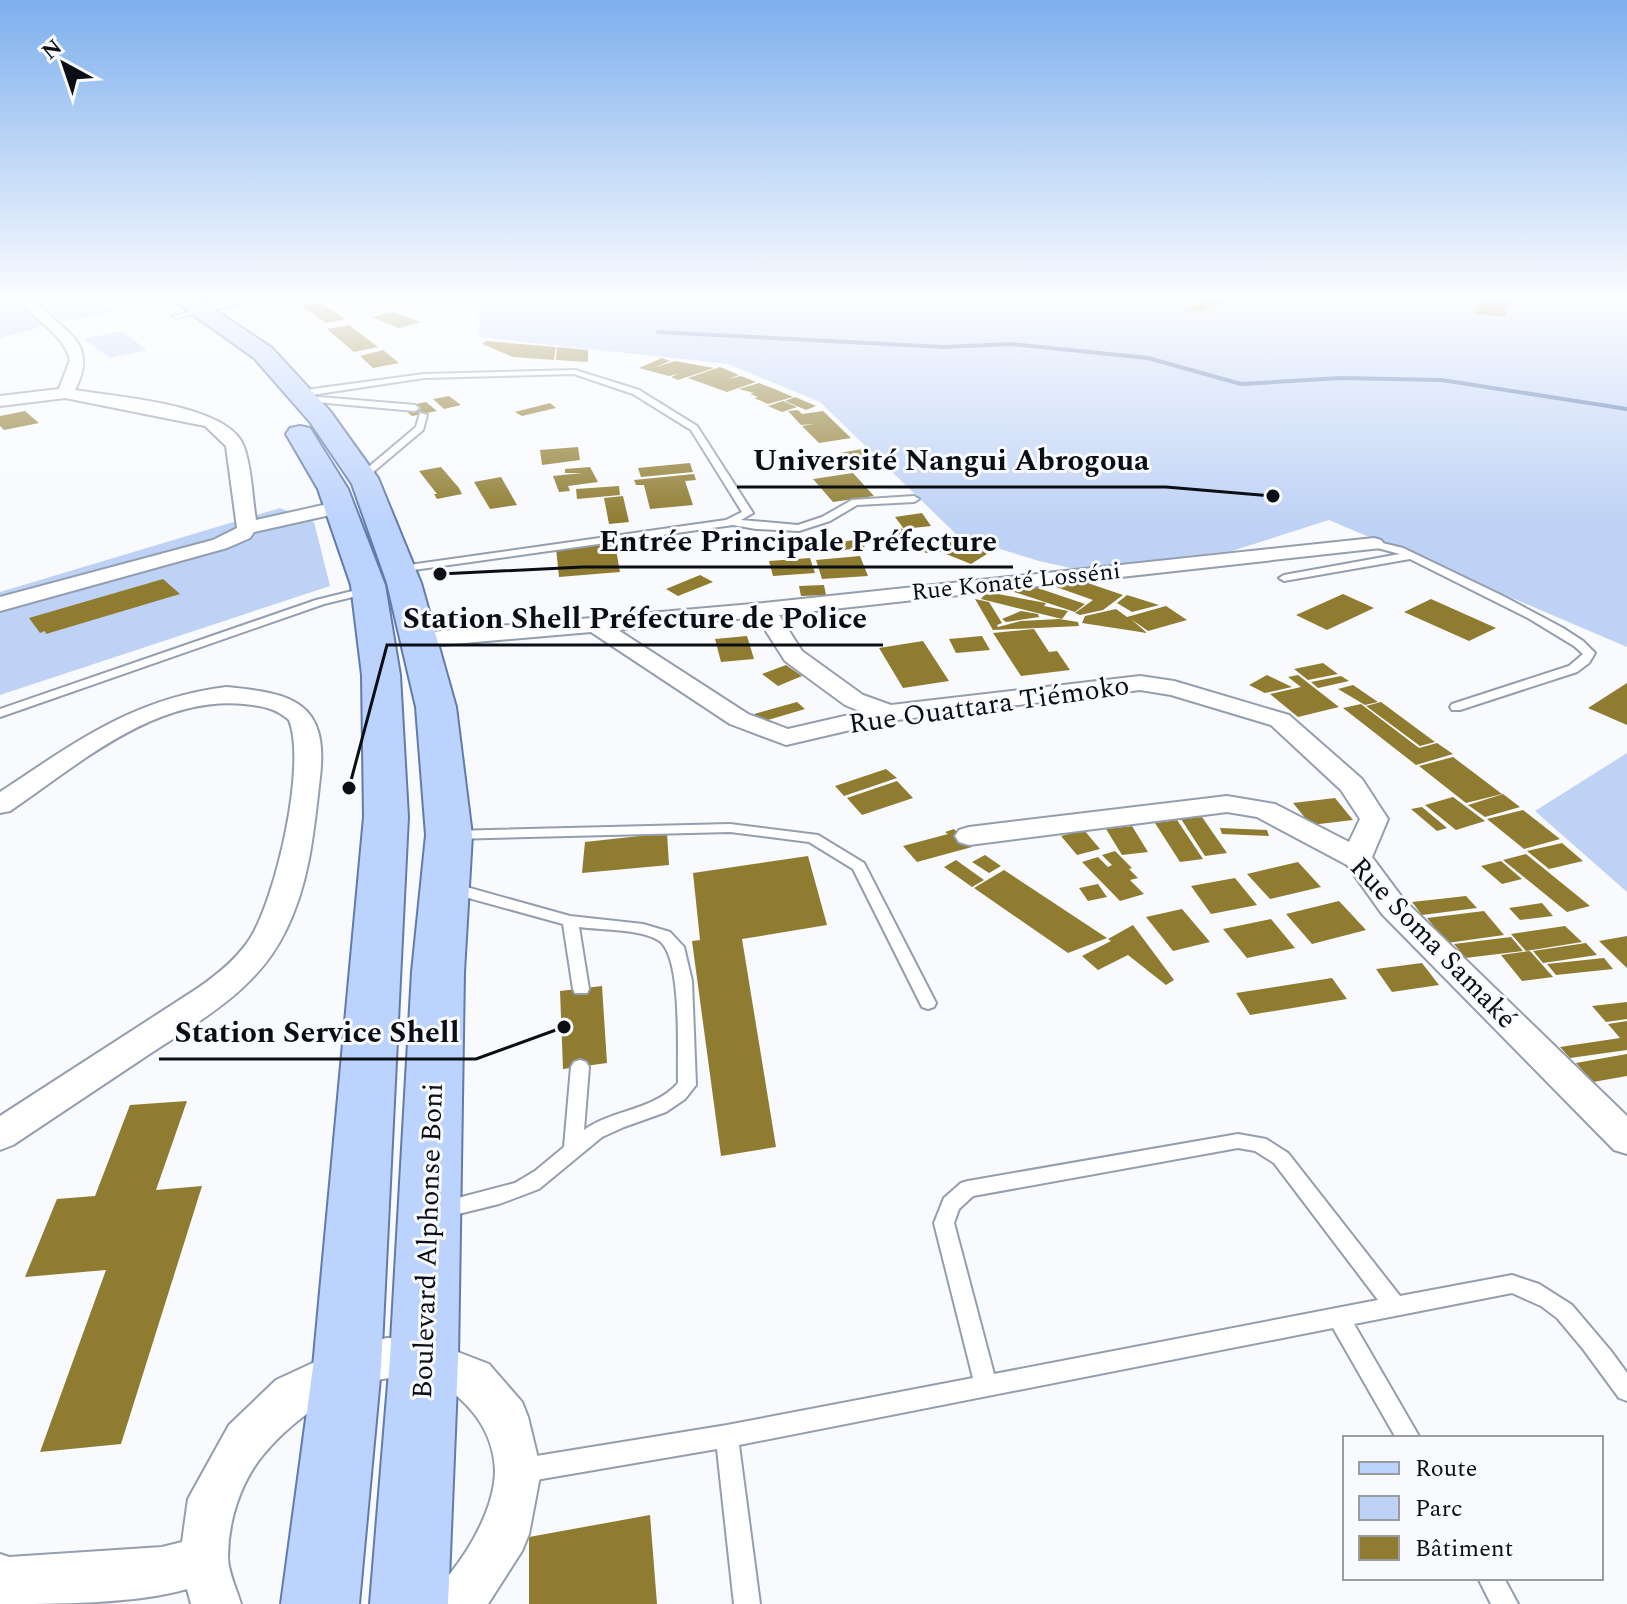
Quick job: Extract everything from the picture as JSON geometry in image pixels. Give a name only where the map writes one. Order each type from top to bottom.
[{"type":"main road","name":"Boulevard Alphonse Boni","points":[[253,373],[352,492]]},
{"type":"main road","name":"Boulevard Alphonse Boni","points":[[280,373],[320,417],[384,580],[419,640],[436,707],[449,835],[409,1604]]},
{"type":"main road","name":"Boulevard Alphonse Boni","points":[[320,1604],[347,1367],[386,817],[381,675],[384,580]]},
{"type":"street","points":[[65,393],[77,373]]},
{"type":"street","points":[[0,401],[65,393],[179,413],[211,422],[222,429],[235,445],[247,528]]},
{"type":"street","points":[[0,604],[220,544],[243,534],[247,528],[352,492]]},
{"type":"street","name":"Rue Konaté Losséni","points":[[419,640],[764,610],[1374,544]]},
{"type":"street","points":[[764,610],[793,656],[854,700],[889,713]]},
{"type":"street","name":"Rue Ouattara Tiémoko","points":[[594,624],[739,719],[786,737],[889,713],[1140,683],[1174,688],[1261,714],[1280,720],[1352,785],[1374,819],[1357,858]]},
{"type":"street","points":[[0,805],[120,727],[165,707],[208,696],[250,696],[282,703],[302,721],[309,747],[301,835],[274,926],[259,951],[226,986],[0,1135]]},
{"type":"street","name":"Rue Soma Samaké","points":[[969,836],[1227,804],[1265,810],[1357,858],[1393,907],[1627,1139]]},
{"type":"street","points":[[0,1579],[9,1582],[162,1572],[209,1582],[212,1499],[245,1441],[292,1395],[347,1367],[387,1358],[424,1359],[473,1379],[506,1417],[518,1471],[505,1534],[466,1594],[454,1604]]},
{"type":"lane","points":[[300,396],[424,376],[495,373]]},
{"type":"lane","points":[[0,713],[384,580],[733,521],[748,513],[694,428],[636,392],[576,373]]},
{"type":"lane","points":[[300,396],[419,411],[420,428],[352,492]]},
{"type":"lane","points":[[733,521],[781,529],[799,528],[815,524],[855,502],[914,499]]},
{"type":"lane","points":[[1374,544],[1410,555],[1555,628],[1585,645],[1589,653],[1573,669],[1456,707]]},
{"type":"lane","points":[[1284,578],[1410,555]]},
{"type":"lane","points":[[449,835],[730,828],[813,838],[859,866],[928,1003]]},
{"type":"lane","points":[[430,1213],[501,1197],[534,1182],[603,1127],[662,1109],[679,1097],[687,1085],[684,981],[676,947],[664,936],[643,929],[570,921],[444,886]]},
{"type":"lane","points":[[570,921],[581,989]]},
{"type":"lane","points":[[573,1150],[580,1067]]},
{"type":"lane","points":[[986,1386],[944,1223],[951,1204],[968,1189],[1238,1141],[1259,1144],[1281,1158],[1396,1307]]},
{"type":"lane","points":[[518,1471],[727,1436],[1512,1284],[1531,1288],[1563,1309],[1627,1391]]},
{"type":"lane","points":[[1339,1318],[1408,1436]]},
{"type":"lane","points":[[727,1436],[747,1604]]},
{"type":"lane","points":[[1491,1580],[1505,1604]]},
{"type":"green space","points":[[749,373],[1627,373],[1627,647],[1329,520],[1232,551],[1075,569],[1039,561],[958,536],[820,402]]},
{"type":"green space","points":[[280,508],[314,522],[330,586],[0,695],[0,592]]},
{"type":"green space","points":[[1627,753],[1627,892],[1535,811]]},
{"type":"building","points":[[657,373],[699,373],[678,380],[671,377],[678,374],[669,376]]},
{"type":"building","points":[[703,373],[734,373],[739,375],[728,379],[741,376],[756,382],[727,392],[688,378]]},
{"type":"building","points":[[759,383],[793,397],[768,404],[750,394],[754,393],[739,389]]},
{"type":"building","points":[[449,396],[461,405],[444,409],[433,399]]},
{"type":"building","points":[[795,397],[816,406],[806,410],[785,401]]},
{"type":"building","points":[[783,401],[797,407],[782,412],[768,406]]},
{"type":"building","points":[[426,402],[437,411],[412,416],[401,407]]},
{"type":"building","points":[[550,403],[556,408],[522,416],[515,412]]},
{"type":"building","points":[[798,410],[802,414],[823,411],[851,438],[819,443],[802,426],[813,424],[801,425],[788,411]]},
{"type":"building","points":[[25,411],[39,423],[4,430],[0,426],[0,416]]},
{"type":"building","points":[[578,447],[580,460],[542,465],[540,450]]},
{"type":"building","points":[[862,449],[872,461],[837,464],[833,457],[850,455],[840,453]]},
{"type":"building","points":[[690,463],[693,472],[641,477],[638,468]]},
{"type":"building","points":[[441,467],[462,494],[437,499],[434,494],[437,494],[419,471]]},
{"type":"building","points":[[590,467],[598,482],[568,486],[570,491],[559,492],[553,476],[582,473],[565,473],[565,469]]},
{"type":"building","points":[[853,473],[874,496],[833,502],[813,479]]},
{"type":"building","points":[[694,474],[696,480],[685,481],[693,505],[650,509],[644,485],[636,485],[634,480]]},
{"type":"building","points":[[501,477],[517,505],[490,509],[474,482]]},
{"type":"building","points":[[619,486],[620,495],[577,499],[576,489]]},
{"type":"building","points":[[623,496],[629,522],[609,524],[604,498]]},
{"type":"building","points":[[922,513],[931,526],[904,529],[895,517]]},
{"type":"building","points":[[899,527],[935,550],[926,553],[891,530]]},
{"type":"building","points":[[858,539],[865,547],[844,550],[838,543]]},
{"type":"building","points":[[954,540],[990,552],[971,564],[936,550]]},
{"type":"building","points":[[615,544],[620,572],[559,577],[556,548]]},
{"type":"building","points":[[860,556],[868,576],[822,579],[816,560]]},
{"type":"building","points":[[810,558],[815,573],[773,576],[769,561]]},
{"type":"building","points":[[700,575],[713,582],[678,596],[666,589]]},
{"type":"building","points":[[1070,577],[1123,595],[1103,610],[1080,615],[1075,613],[1093,600],[1056,587]]},
{"type":"building","points":[[163,579],[180,594],[46,634],[45,631],[40,633],[29,618]]},
{"type":"building","points":[[1023,583],[1085,604],[1075,612],[999,587]]},
{"type":"building","points":[[824,585],[826,595],[801,596],[799,586]]},
{"type":"building","points":[[987,592],[1046,603],[1044,606],[1068,611],[1062,619],[981,599]]},
{"type":"building","points":[[1343,594],[1374,608],[1327,630],[1296,615]]},
{"type":"building","points":[[1127,595],[1159,605],[1132,612],[1117,603]]},
{"type":"building","points":[[975,599],[989,602],[1002,623],[998,627],[1021,621],[1059,619],[1078,622],[1079,626],[993,630]]},
{"type":"building","points":[[1431,599],[1496,628],[1469,641],[1404,612]]},
{"type":"building","points":[[1166,606],[1187,620],[1148,631],[1131,619],[1147,633],[1082,623],[1085,616],[1116,609],[1127,617]]},
{"type":"building","points":[[1021,611],[1038,614],[1039,617],[1006,622],[1002,619]]},
{"type":"building","points":[[1034,629],[1049,652],[1057,651],[1070,670],[1021,676],[993,633]]},
{"type":"building","points":[[747,636],[754,659],[721,662],[715,639]]},
{"type":"building","points":[[982,636],[990,650],[956,653],[949,639]]},
{"type":"building","points":[[923,641],[949,681],[903,688],[879,648]]},
{"type":"building","points":[[1323,663],[1338,674],[1308,680],[1294,669]]},
{"type":"building","points":[[786,665],[802,676],[778,686],[762,674]]},
{"type":"building","points":[[1267,675],[1292,687],[1265,693],[1249,685]]},
{"type":"building","points":[[1298,675],[1339,707],[1298,717],[1270,694],[1301,687],[1288,677]]},
{"type":"building","points":[[1341,676],[1349,681],[1318,688],[1311,682]]},
{"type":"building","points":[[1627,683],[1627,725],[1588,708]]},
{"type":"building","points":[[1353,685],[1378,702],[1365,705],[1338,689]]},
{"type":"building","points":[[797,702],[805,709],[754,724],[747,716]]},
{"type":"building","points":[[1381,702],[1435,742],[1420,746],[1366,706]]},
{"type":"building","points":[[1361,704],[1419,748],[1437,743],[1453,754],[1416,765],[1343,708]]},
{"type":"building","points":[[1453,757],[1502,794],[1466,803],[1419,766]]},
{"type":"building","points":[[886,769],[897,778],[844,796],[835,786]]},
{"type":"building","points":[[897,781],[913,798],[862,815],[847,798]]},
{"type":"building","points":[[1503,794],[1520,807],[1485,817],[1468,805]]},
{"type":"building","points":[[1453,797],[1485,821],[1456,830],[1425,805]]},
{"type":"building","points":[[1335,798],[1353,820],[1311,825],[1293,803]]},
{"type":"building","points":[[1422,807],[1447,828],[1437,831],[1411,809]]},
{"type":"building","points":[[1523,810],[1560,839],[1524,849],[1487,819]]},
{"type":"building","points":[[1202,817],[1227,853],[1205,856],[1181,819]]},
{"type":"building","points":[[1177,820],[1203,859],[1180,862],[1155,823]]},
{"type":"building","points":[[1132,826],[1148,852],[1122,855],[1106,829]]},
{"type":"building","points":[[1220,828],[1267,830],[1269,836],[1222,834]]},
{"type":"building","points":[[954,829],[972,847],[917,862],[903,846],[948,834],[945,832]]},
{"type":"building","points":[[1084,830],[1100,849],[1077,855],[1061,836]]},
{"type":"building","points":[[667,833],[669,865],[582,873],[585,842]]},
{"type":"building","points":[[1562,843],[1583,861],[1549,869],[1527,851]]},
{"type":"building","points":[[1115,851],[1132,868],[1129,869],[1138,878],[1130,880],[1144,894],[1120,901],[1082,862],[1098,857],[1108,867],[1112,865],[1102,855]]},
{"type":"building","points":[[1526,854],[1590,906],[1567,912],[1503,860]]},
{"type":"building","points":[[985,855],[1001,866],[989,873],[972,862]]},
{"type":"building","points":[[808,856],[827,925],[742,939],[776,1147],[721,1156],[692,941],[700,940],[693,873]]},
{"type":"building","points":[[956,860],[984,880],[972,887],[944,867]]},
{"type":"building","points":[[1501,861],[1522,879],[1502,884],[1481,866]]},
{"type":"building","points":[[1298,862],[1321,887],[1270,899],[1247,874]]},
{"type":"building","points":[[1004,870],[1107,938],[1068,953],[974,888]]},
{"type":"building","points":[[1235,878],[1257,905],[1211,914],[1191,886]]},
{"type":"building","points":[[1098,884],[1107,897],[1088,901],[1079,888]]},
{"type":"building","points":[[1466,896],[1477,908],[1422,915],[1412,902]]},
{"type":"building","points":[[1339,901],[1366,930],[1312,944],[1286,914]]},
{"type":"building","points":[[1542,903],[1553,916],[1520,920],[1509,908]]},
{"type":"building","points":[[1182,909],[1210,942],[1173,951],[1146,917]]},
{"type":"building","points":[[1484,911],[1504,935],[1447,943],[1427,918]]},
{"type":"building","points":[[1271,919],[1295,948],[1247,958],[1223,929]]},
{"type":"building","points":[[1133,925],[1174,980],[1166,985],[1128,955],[1098,970],[1082,956]]},
{"type":"building","points":[[1565,926],[1582,942],[1526,951],[1511,934]]},
{"type":"building","points":[[1627,936],[1627,968],[1599,941]]},
{"type":"building","points":[[1511,937],[1523,951],[1465,958],[1454,944]]},
{"type":"building","points":[[1586,943],[1597,955],[1543,963],[1533,951]]},
{"type":"building","points":[[1529,951],[1553,977],[1522,981],[1501,955]]},
{"type":"building","points":[[1604,958],[1613,969],[1556,975],[1547,964]]},
{"type":"building","points":[[1422,963],[1439,985],[1392,992],[1376,969]]},
{"type":"building","points":[[1332,978],[1347,999],[1250,1015],[1236,993]]},
{"type":"building","points":[[602,986],[607,1063],[563,1069],[560,991]]},
{"type":"building","points":[[1627,1002],[1627,1019],[1606,1022],[1592,1006]]},
{"type":"building","points":[[1627,1021],[1627,1050],[1570,1058],[1560,1047],[1620,1038],[1608,1024]]},
{"type":"building","points":[[1627,1054],[1627,1076],[1593,1082],[1576,1063]]},
{"type":"building","points":[[187,1101],[156,1190],[202,1186],[121,1444],[40,1452],[106,1270],[25,1277],[57,1199],[95,1196],[130,1105]]},
{"type":"building","points":[[650,1515],[657,1604],[529,1604],[529,1537]]},
{"type":"waterway","points":[[1201,373],[1241,384],[1341,378],[1442,380],[1627,409]]},
{"type":"place","name":"Université Nangui Abrogoua","points":[[1273,496]]},
{"type":"place","name":"Entrée Principale Préfecture","points":[[440,574]]},
{"type":"place","name":"Station Shell Préfecture de Police","points":[[349,788]]},
{"type":"place","name":"Station Service Shell","points":[[564,1027]]}]
